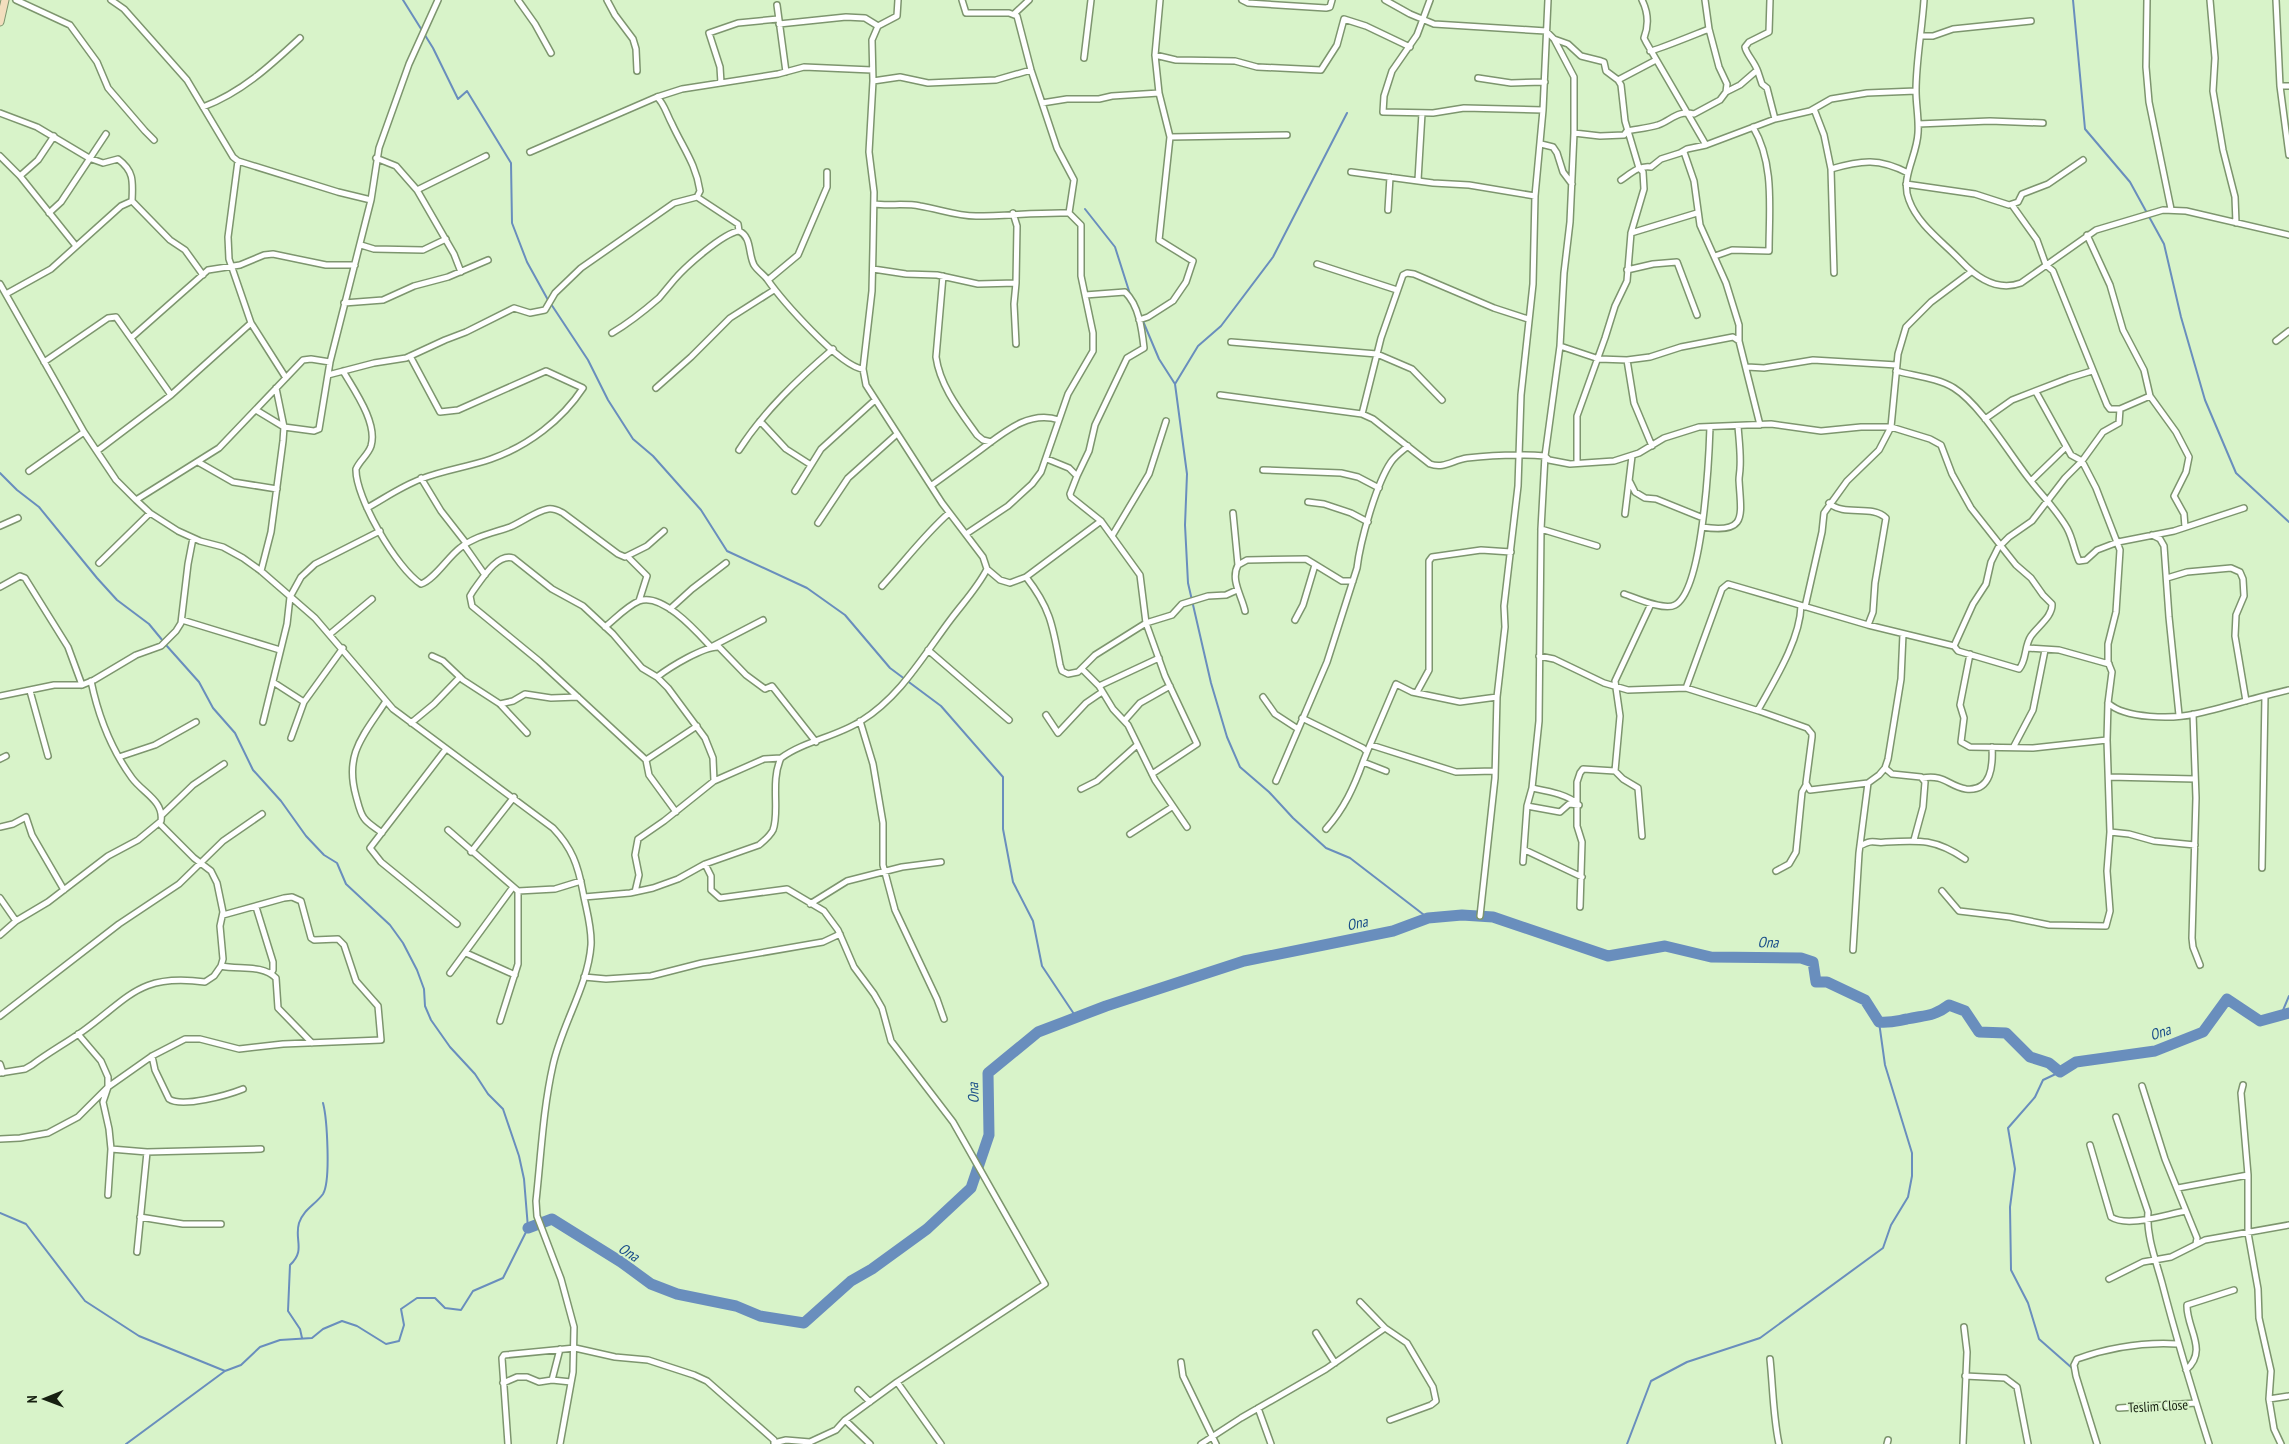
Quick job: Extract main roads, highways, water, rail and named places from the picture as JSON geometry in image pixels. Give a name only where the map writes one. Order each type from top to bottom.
[{"type":"main road","points":[[0,22],[5,0]]},
{"type":"waterway","points":[[403,0],[433,48],[458,99],[467,91],[511,163],[512,223],[527,262],[548,300]]},
{"type":"waterway","points":[[2073,0],[2085,129],[2130,182],[2164,244],[2181,317],[2205,400],[2236,473],[2289,522]]},
{"type":"waterway","points":[[1175,384],[1198,346],[1221,326],[1273,257],[1347,113]]},
{"type":"waterway","points":[[1085,209],[1115,247],[1130,294]]},
{"type":"waterway","points":[[551,304],[588,360],[608,400],[633,439],[653,456],[701,510],[727,551],[807,588],[845,615],[890,668],[941,706],[1003,777],[1003,829],[1013,882],[1033,921],[1042,966],[1076,1017]]},
{"type":"waterway","points":[[1140,314],[1159,359],[1175,384],[1187,474],[1185,525],[1188,583],[1211,683],[1227,737],[1240,767],[1269,792],[1293,818],[1326,848],[1350,858],[1428,918]]},
{"type":"waterway","points":[[0,473],[17,490],[39,507],[117,600],[149,624],[163,641]]},
{"type":"waterway","points":[[126,1444],[225,1371],[241,1365],[260,1347],[280,1340],[312,1338],[323,1329],[342,1321],[357,1326],[386,1344],[399,1341],[404,1325],[401,1309],[417,1298],[435,1298],[445,1308],[461,1310],[473,1291],[503,1278],[528,1228],[524,1179],[519,1156],[503,1109],[488,1094],[475,1074],[450,1047],[431,1020],[425,1006],[424,989],[417,970],[403,943],[390,925],[346,884],[337,863],[324,855],[306,836],[281,801],[253,770],[235,733],[213,708],[199,682],[166,645]]},
{"type":"waterway","name":"Ona","points":[[528,1228],[552,1219],[621,1262],[651,1284],[677,1294],[736,1306],[760,1316],[804,1323],[851,1281],[872,1269],[927,1229],[971,1188],[989,1135],[988,1073],[1038,1032],[1106,1006],[1244,961],[1393,931],[1428,918],[1462,915],[1493,917],[1608,956],[1665,946],[1711,957],[1801,958],[1813,962],[1816,982],[1827,982],[1865,1000],[1879,1022],[1893,1022],[1929,1015],[1949,1005],[1965,1011],[1979,1032],[2006,1033],[2030,1057],[2049,1063],[2060,1072],[2076,1062],[2155,1051],[2203,1032],[2227,999],[2260,1021],[2289,1013]]},
{"type":"waterway","points":[[2281,1015],[2289,996]]},
{"type":"waterway","points":[[1627,1444],[1651,1381],[1687,1362],[1760,1338],[1883,1248],[1891,1225],[1908,1197],[1912,1176],[1912,1153],[1885,1065],[1879,1022]]},
{"type":"waterway","points":[[2060,1072],[2043,1080],[2035,1097],[2008,1128],[2015,1169],[2010,1207],[2011,1270],[2028,1303],[2039,1339],[2072,1368]]},
{"type":"waterway","points":[[302,1338],[300,1329],[288,1311],[290,1265],[295,1260],[299,1250],[298,1229],[301,1218],[323,1194],[325,1187],[328,1149],[323,1103]]},
{"type":"waterway","points":[[0,1213],[26,1224],[85,1301],[139,1336],[225,1371]]}]
